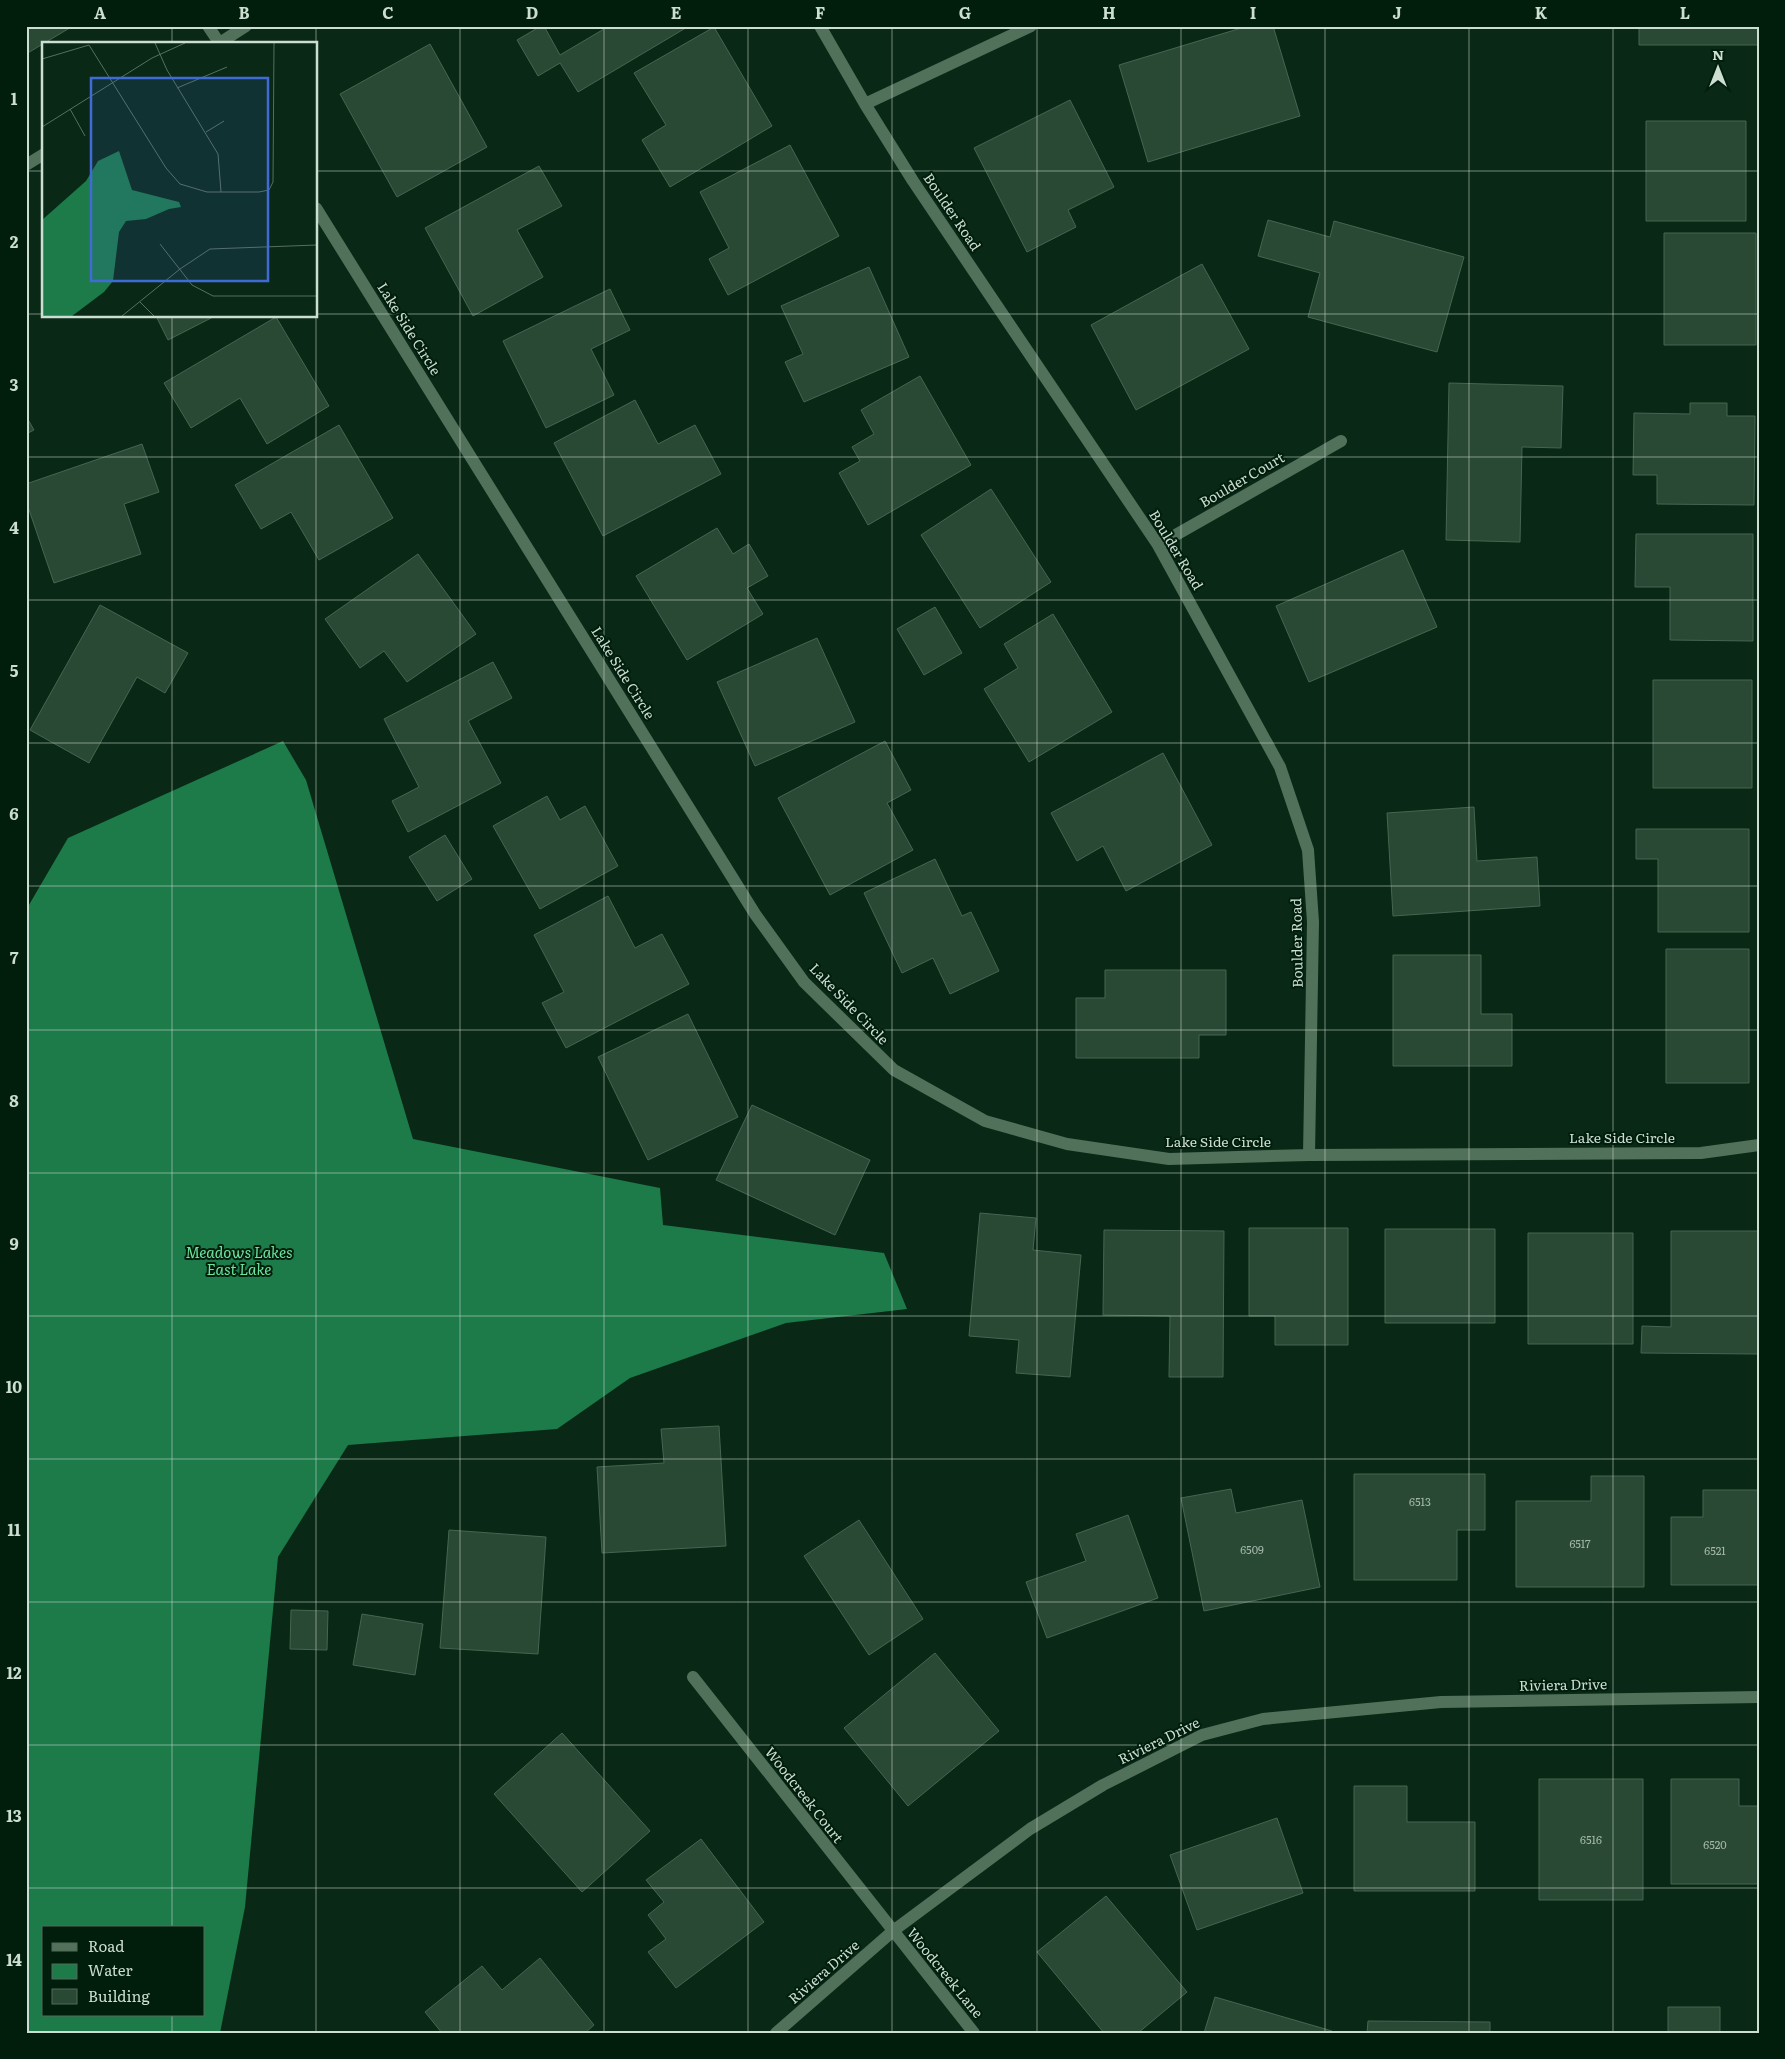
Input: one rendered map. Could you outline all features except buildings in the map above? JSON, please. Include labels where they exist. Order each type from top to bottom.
[{"type":"street","points":[[208,26],[218,42]]},
{"type":"street","points":[[221,42],[246,26]]},
{"type":"street","name":"Boulder Road","points":[[820,26],[865,104],[914,181],[1158,546],[1280,767],[1308,850],[1313,922],[1309,1156]]},
{"type":"street","points":[[865,104],[1031,26]]},
{"type":"street","points":[[26,165],[42,155]]},
{"type":"street","name":"Lake Side Circle","points":[[318,211],[755,914],[804,982],[894,1070],[985,1121],[1067,1144],[1169,1158],[1701,1153],[1759,1146]]},
{"type":"street","name":"Boulder Court","points":[[1158,546],[1342,441]]},
{"type":"street","name":"Woodcreek Court","points":[[693,1677],[893,1931]]},
{"type":"street","name":"Riviera Drive","points":[[776,2033],[893,1931],[1030,1829],[1102,1785],[1202,1735],[1263,1719],[1442,1702],[1759,1697]]},
{"type":"street","name":"Woodcreek Lane","points":[[893,1931],[974,2033]]},
{"type":"water","name":"Meadows Lakes East Lake","points":[[283,741],[306,780],[413,1139],[660,1188],[663,1225],[884,1253],[907,1309],[786,1323],[630,1378],[557,1429],[348,1445],[278,1557],[245,1907],[220,2033],[26,2033],[26,910],[68,838]]}]
